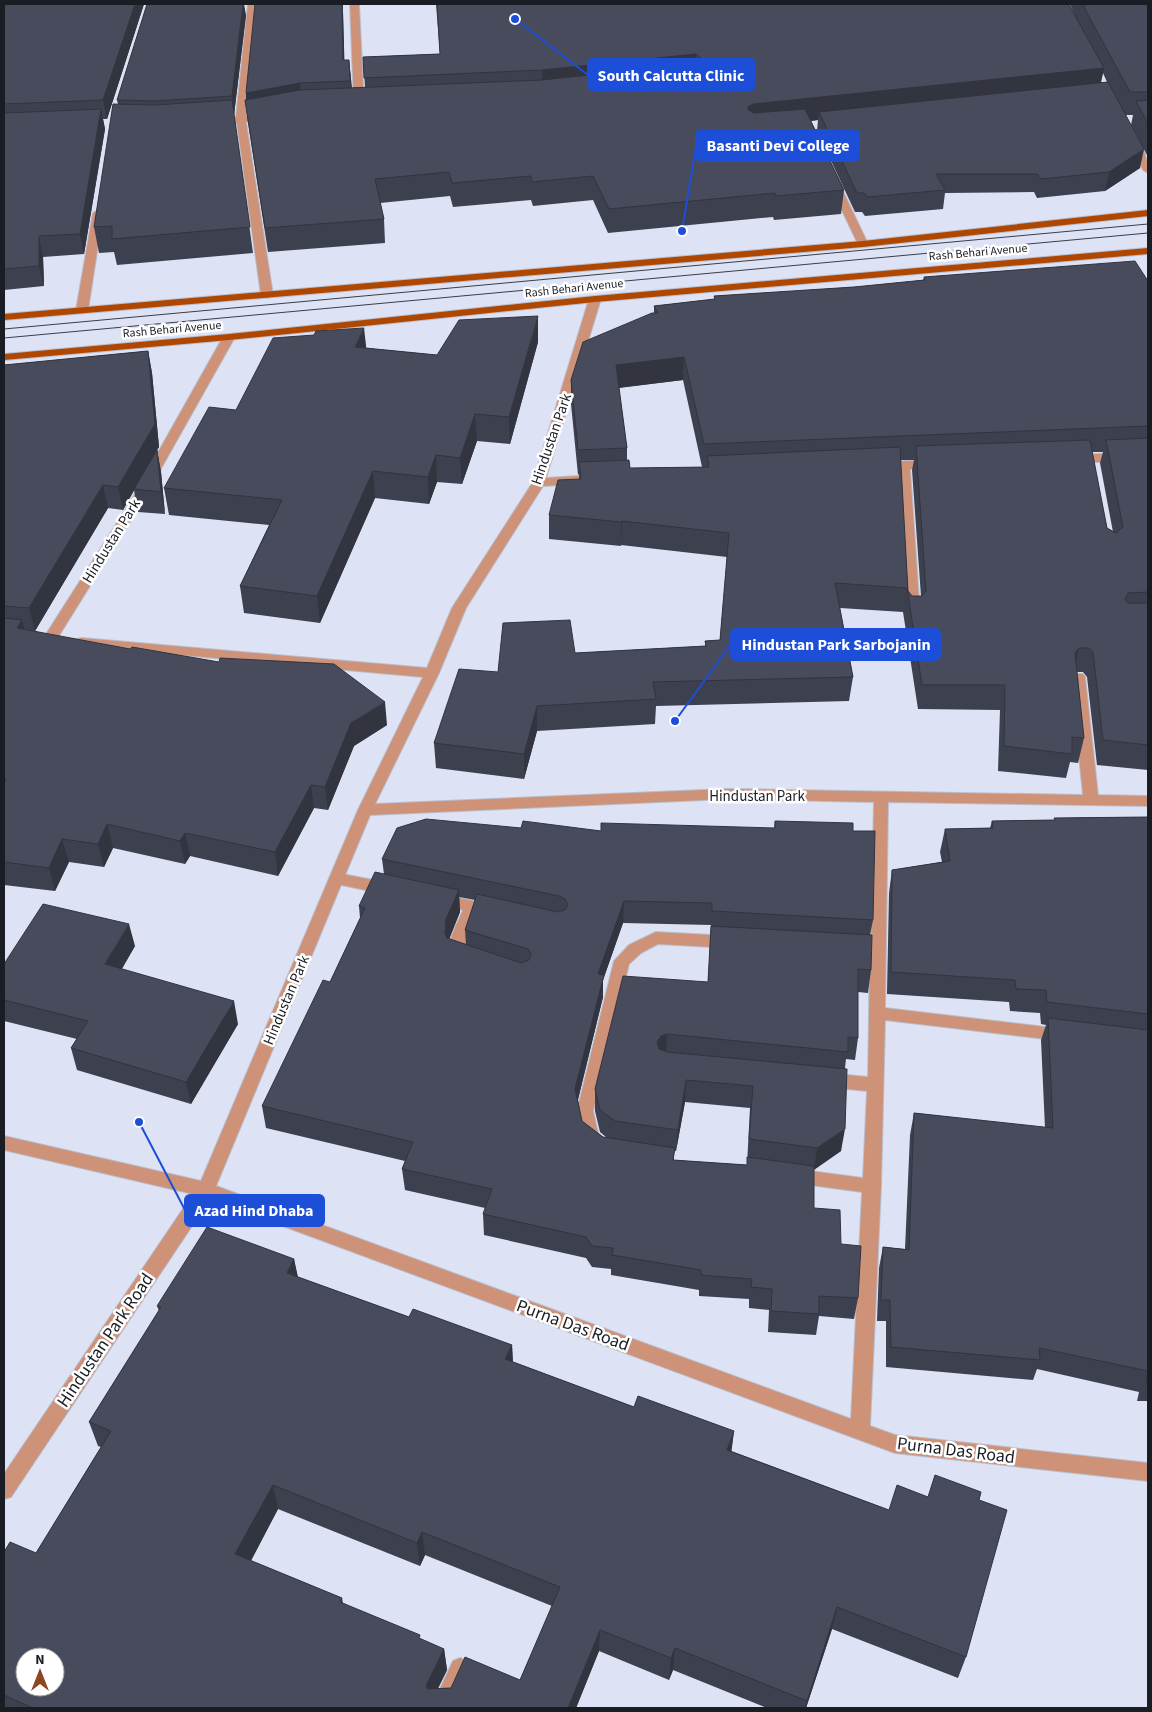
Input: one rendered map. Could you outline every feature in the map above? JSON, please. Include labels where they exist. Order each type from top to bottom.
[{"type":"main road","name":"Rash Behari Avenue","points":[[4,317],[863,244],[1148,214]]},
{"type":"main road","name":"Rash Behari Avenue","points":[[4,357],[229,338],[595,299],[1148,251]]},
{"type":"street","points":[[253,4],[241,120],[268,295]]},
{"type":"street","points":[[354,4],[359,105]]},
{"type":"street","points":[[205,122],[241,120],[278,112]]},
{"type":"street","points":[[1126,128],[1148,170]]},
{"type":"street","points":[[831,176],[863,244]]},
{"type":"street","points":[[82,310],[99,202]]},
{"type":"street","name":"Hindustan Park","points":[[206,1190],[366,810],[432,673],[459,608],[539,482],[595,299]]},
{"type":"street","name":"Hindustan Park","points":[[229,338],[135,504],[45,639],[432,673]]},
{"type":"street","points":[[1063,459],[1092,462],[1148,456]]},
{"type":"street","points":[[867,466],[944,463]]},
{"type":"street","points":[[904,465],[913,615]]},
{"type":"street","points":[[539,482],[589,480]]},
{"type":"street","points":[[1078,677],[1092,800]]},
{"type":"street","name":"Hindustan Park","points":[[366,810],[727,794],[1148,801]]},
{"type":"street","points":[[860,1430],[876,1085],[881,797]]},
{"type":"street","points":[[337,879],[407,893]]},
{"type":"street","points":[[426,897],[510,915]]},
{"type":"street","points":[[472,907],[457,946],[456,956],[475,962]]},
{"type":"street","points":[[610,1152],[590,1137],[585,1111],[622,961],[635,949],[656,938],[741,942]]},
{"type":"street","points":[[840,948],[879,950]]},
{"type":"street","points":[[878,1013],[1081,1037]]},
{"type":"street","points":[[812,1079],[876,1085]]},
{"type":"street","name":"Purna Das Road","points":[[4,1143],[206,1190],[895,1444],[1148,1472]]},
{"type":"street","points":[[780,1174],[872,1186]]},
{"type":"street","name":"Hindustan Park Road","points":[[4,1490],[206,1190]]},
{"type":"street","points":[[441,1708],[460,1668]]},
{"type":"building","points":[[4,4],[135,4],[103,100],[4,104]]},
{"type":"building","points":[[147,4],[243,4],[232,96],[156,101],[117,100]]},
{"type":"building","points":[[255,4],[342,4],[343,60],[349,60],[350,81],[300,83],[246,93]]},
{"type":"building","points":[[437,4],[1069,4],[1104,68],[753,104],[748,107],[748,110],[754,113],[805,109],[844,190],[776,196],[775,193],[609,209],[593,176],[532,182],[531,176],[452,183],[449,172],[375,179],[384,219],[265,228],[245,100],[300,90],[542,80],[696,64],[703,60],[696,54],[542,70],[364,78],[363,57],[440,54]]},
{"type":"building","points":[[1083,4],[1148,4],[1148,92],[1130,92]]},
{"type":"building","points":[[1108,82],[1144,149],[1109,172],[1041,179],[1037,174],[936,174],[945,190],[867,197],[864,193],[857,193],[819,112]]},
{"type":"building","points":[[232,100],[250,227],[112,239],[112,226],[94,227],[113,104],[155,105]]},
{"type":"building","points":[[1148,100],[1148,124],[1136,101]]},
{"type":"building","points":[[101,109],[80,234],[39,236],[39,266],[4,269],[4,113]]},
{"type":"building","points":[[1135,261],[1148,281],[1148,426],[704,444],[684,357],[616,365],[627,448],[578,450],[571,380],[583,342],[652,313],[658,313],[654,306],[715,299],[714,296],[854,287],[925,280],[924,277]]},
{"type":"building","points":[[538,316],[509,417],[475,414],[460,458],[436,455],[428,477],[373,471],[317,596],[240,586],[282,500],[164,488],[209,407],[236,410],[273,338],[314,335],[316,331],[364,328],[355,347],[437,355],[459,320]]},
{"type":"building","points":[[148,351],[155,424],[118,487],[103,485],[29,608],[4,606],[4,365]]},
{"type":"building","points":[[1148,438],[1148,592],[1128,593],[1125,599],[1128,603],[1148,603],[1148,745],[1103,740],[1093,652],[1089,648],[1079,648],[1075,653],[1084,738],[1072,737],[1072,754],[1004,746],[1005,685],[922,685],[907,588],[835,583],[853,677],[653,682],[656,699],[537,706],[524,754],[434,743],[459,669],[498,672],[503,623],[570,620],[575,653],[706,646],[705,641],[720,640],[729,533],[549,515],[558,480],[581,479],[579,462],[629,460],[630,468],[709,467],[707,456],[900,447],[908,591],[912,596],[922,596],[926,591],[916,446],[1090,440],[1107,528],[1116,533],[1123,527],[1106,440]]},
{"type":"building","points":[[157,450],[161,492],[134,489]]},
{"type":"building","points":[[4,618],[22,620],[17,628],[130,649],[132,647],[219,662],[220,658],[334,664],[385,702],[351,723],[325,787],[311,785],[275,852],[185,833],[180,841],[107,824],[98,844],[62,839],[49,868],[4,862],[4,783],[6,779],[4,779]]},
{"type":"building","points":[[1148,817],[1148,1014],[1047,1002],[1046,990],[1016,989],[1015,980],[891,972],[892,870],[950,861],[945,829],[993,828],[992,821]]},
{"type":"building","points":[[426,819],[521,828],[523,821],[601,831],[601,823],[775,828],[775,821],[853,823],[853,831],[875,831],[873,920],[712,911],[712,903],[624,901],[598,974],[604,975],[575,1089],[582,1121],[603,1137],[675,1148],[673,1160],[747,1165],[747,1157],[814,1166],[814,1208],[840,1210],[841,1244],[861,1246],[858,1298],[819,1296],[819,1314],[771,1311],[772,1289],[751,1287],[752,1279],[701,1275],[701,1270],[612,1255],[613,1248],[592,1246],[586,1237],[483,1214],[492,1189],[402,1169],[413,1142],[262,1106],[323,980],[330,982],[365,908],[359,906],[375,872],[459,890],[446,919],[445,933],[447,938],[521,963],[529,960],[531,954],[528,949],[465,930],[477,894],[558,912],[565,910],[568,905],[565,899],[559,896],[382,859],[397,828]]},
{"type":"building","points":[[43,904],[129,924],[105,964],[234,1001],[186,1082],[71,1048],[88,1021],[4,1000],[4,964]]},
{"type":"building","points":[[711,926],[872,935],[871,970],[858,969],[858,1038],[848,1037],[848,1052],[667,1034],[661,1036],[657,1042],[659,1049],[667,1052],[847,1069],[845,1129],[817,1148],[749,1139],[753,1086],[686,1080],[678,1130],[615,1121],[600,1110],[595,1089],[623,976],[708,982]]},
{"type":"building","points":[[1048,1018],[1148,1030],[1148,1371],[1039,1348],[1040,1360],[891,1347],[890,1300],[881,1300],[883,1247],[909,1250],[914,1113],[1053,1128]]},
{"type":"building","points":[[207,1227],[294,1259],[287,1273],[409,1317],[413,1309],[512,1345],[505,1359],[634,1407],[638,1396],[734,1431],[727,1450],[889,1510],[897,1485],[928,1497],[935,1475],[981,1492],[979,1500],[1007,1510],[966,1657],[837,1607],[807,1701],[675,1648],[671,1658],[600,1630],[568,1708],[33,1708],[4,1695],[4,1552],[10,1542],[36,1553],[111,1431],[89,1422],[161,1307],[157,1306]],"holes":[[[273,1485],[417,1543],[422,1532],[560,1587],[520,1680],[465,1657],[451,1688],[428,1689],[426,1686],[444,1649],[419,1638],[420,1635],[340,1602],[342,1598],[235,1554]]]},
{"type":"tram line","points":[[4,329],[1148,224]]},
{"type":"tram line","points":[[4,338],[1148,233]]},
{"type":"place","name":"South Calcutta Clinic","points":[[515,19]]},
{"type":"place","name":"Basanti Devi College","points":[[682,231]]},
{"type":"place","name":"Hindustan Park Sarbojanin","points":[[675,721]]},
{"type":"place","name":"Azad Hind Dhaba","points":[[139,1122]]}]
